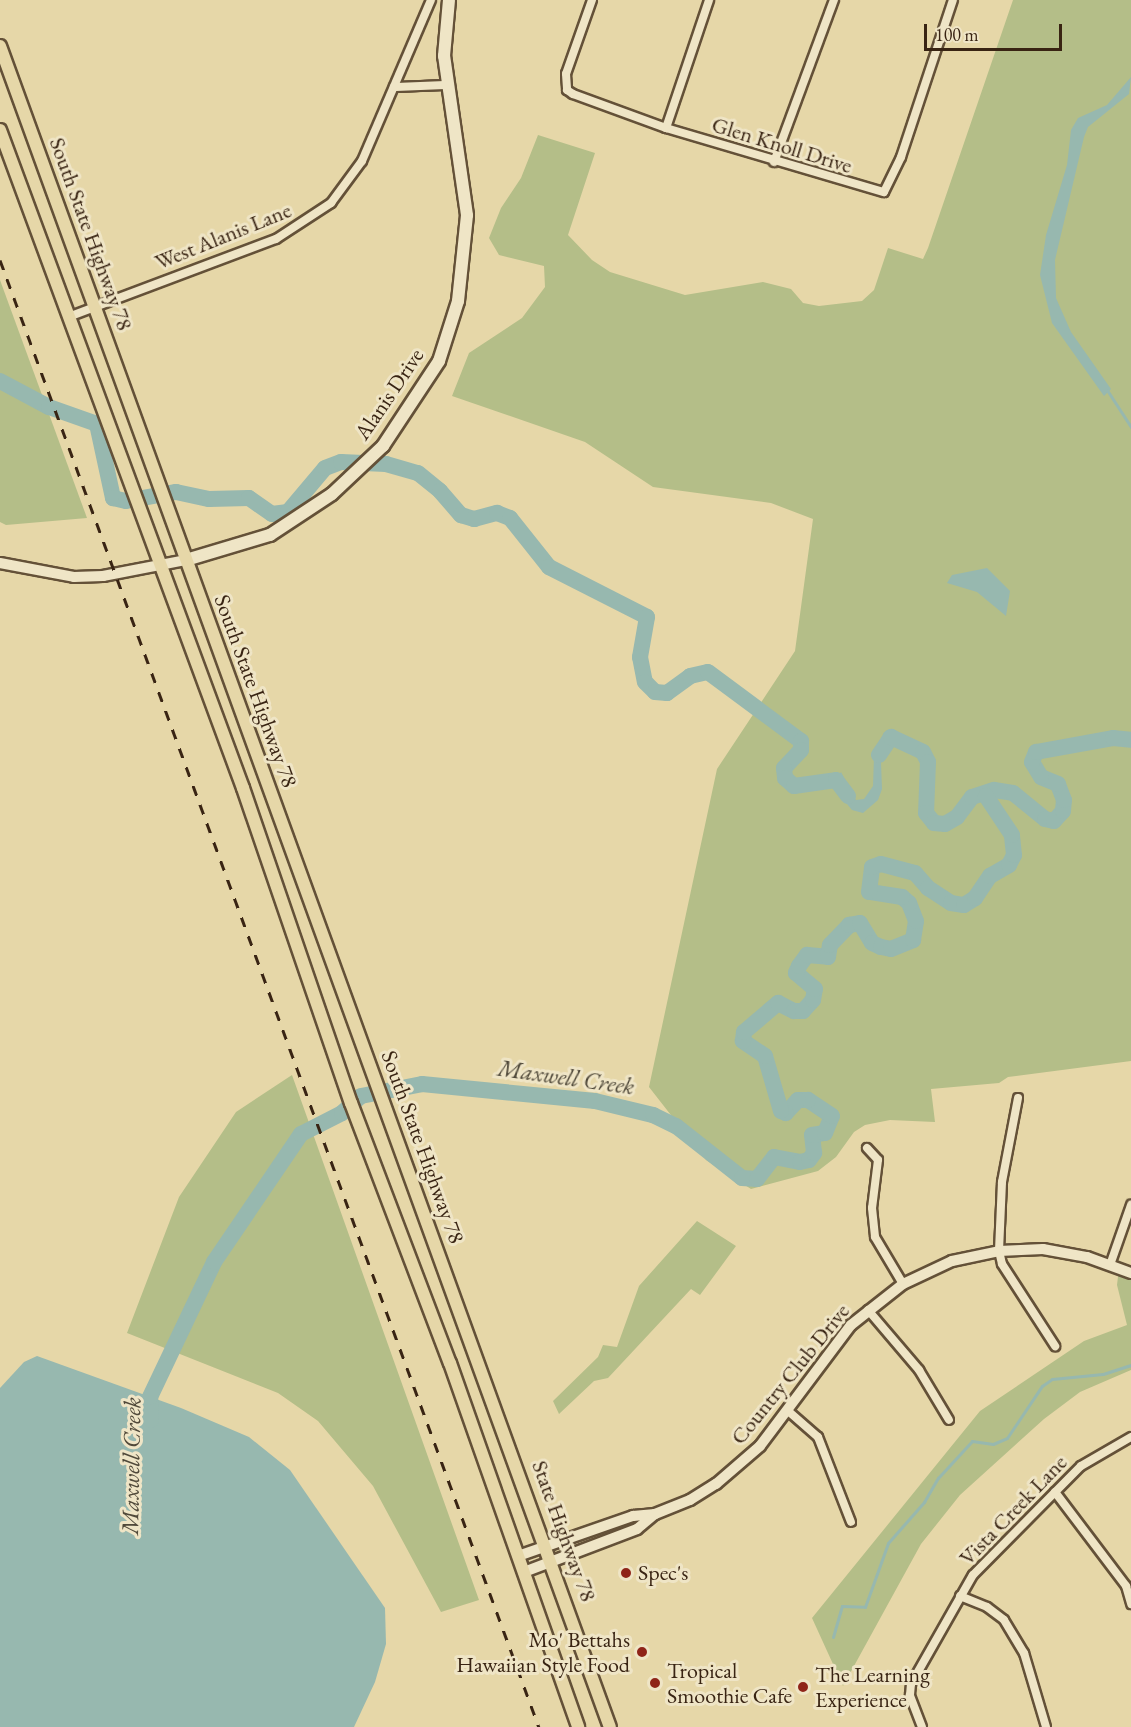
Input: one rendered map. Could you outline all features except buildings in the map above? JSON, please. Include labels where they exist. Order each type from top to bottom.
[{"type":"main road","name":"Alanis Drive","points":[[186,560],[270,535],[301,517],[360,470],[420,394],[451,333],[465,261],[467,215],[444,56],[449,0]]},
{"type":"main road","name":"South State Highway 78","points":[[0,46],[402,1153],[476,1349]]},
{"type":"main road","name":"South State Highway 78","points":[[0,130],[243,788],[339,1067],[450,1363],[518,1556]]},
{"type":"main road","name":"State Highway 78","points":[[476,1349],[610,1727]]},
{"type":"main road","points":[[518,1556],[578,1727]]},
{"type":"street","name":"West Alanis Lane","points":[[68,317],[276,239],[311,219],[331,203],[362,161],[430,0]]},
{"type":"street","name":"Glen Knoll Drive","points":[[592,0],[566,74],[567,90],[666,128],[774,162],[884,192],[901,157],[953,0]]},
{"type":"street","points":[[666,128],[709,0]]},
{"type":"street","points":[[774,162],[834,0]]},
{"type":"street","points":[[394,87],[447,86]]},
{"type":"street","points":[[0,563],[74,577],[160,566],[186,560]]},
{"type":"street","points":[[1018,1098],[1002,1182],[999,1251],[1002,1264],[1055,1346]]},
{"type":"street","points":[[867,1148],[878,1160],[872,1209],[875,1237],[903,1284]]},
{"type":"street","points":[[1110,1265],[1131,1205]]},
{"type":"street","name":"Country Club Drive","points":[[518,1556],[611,1523],[633,1516],[655,1514],[690,1500],[731,1472],[760,1446],[832,1346],[868,1310],[903,1284],[952,1261],[999,1251],[1073,1253],[1131,1273]]},
{"type":"street","points":[[868,1310],[919,1370],[949,1420]]},
{"type":"street","points":[[787,1410],[818,1437],[851,1522]]},
{"type":"street","name":"Vista Creek Lane","points":[[922,1727],[910,1695],[911,1684],[973,1575],[1055,1492],[1096,1455],[1131,1437]]},
{"type":"street","points":[[1055,1492],[1126,1586],[1131,1604]]},
{"type":"street","name":"Country Club Drive","points":[[524,1572],[637,1529],[655,1514]]},
{"type":"street","points":[[611,1523],[616,1537]]},
{"type":"street","points":[[960,1596],[987,1606],[1004,1620],[1024,1653],[1046,1727]]},
{"type":"green space","points":[[1013,0],[1131,0],[1131,1061],[1008,1077],[999,1083],[931,1089],[935,1122],[890,1120],[865,1125],[854,1132],[836,1157],[818,1171],[751,1189],[706,1160],[649,1087],[717,769],[795,651],[813,519],[771,503],[653,487],[585,442],[452,396],[469,353],[522,318],[545,287],[544,266],[499,255],[489,238],[501,208],[521,178],[538,135],[595,153],[568,235],[592,260],[610,272],[685,295],[763,282],[791,289],[803,303],[819,306],[862,301],[874,290],[888,248],[923,259]]},
{"type":"green space","points":[[0,280],[87,518],[6,525],[0,522]]},
{"type":"green space","points":[[292,1075],[479,1600],[441,1612],[373,1486],[318,1421],[278,1393],[127,1333],[179,1197],[236,1112]]},
{"type":"green space","points":[[697,1221],[736,1246],[700,1295],[691,1289],[608,1378],[594,1381],[559,1414],[553,1401],[598,1357],[603,1345],[617,1347],[639,1286]]},
{"type":"green space","points":[[1119,1268],[1131,1273],[1131,1370],[1080,1392],[1044,1419],[960,1495],[921,1544],[843,1686],[812,1618],[980,1411],[1084,1341],[1127,1325],[1117,1285]]},
{"type":"water","points":[[1131,77],[1129,94],[1088,127],[1055,260],[1056,298],[1071,332],[1111,389],[1104,396],[1052,323],[1040,275],[1046,235],[1067,165],[1071,130],[1078,118],[1107,105]]},
{"type":"water","points":[[987,568],[1010,591],[1006,616],[977,592],[947,583],[952,575]]},
{"type":"water","points":[[884,732],[891,737],[881,762],[882,789],[878,800],[863,813],[852,810],[832,786],[841,772],[856,800],[864,799],[873,786],[874,756]]},
{"type":"water","points":[[37,1356],[181,1408],[249,1437],[290,1470],[385,1608],[386,1644],[375,1682],[354,1727],[0,1727],[0,1388],[24,1362]]},
{"type":"waterway","points":[[0,381],[49,407],[97,424],[113,498],[126,501],[176,492],[209,499],[249,498],[272,514],[288,512],[325,468],[341,462],[386,464],[418,473],[440,491],[461,515],[474,519],[497,513],[510,518],[549,567],[647,617],[640,657],[645,682],[655,692],[667,693],[690,676],[708,672],[801,741],[801,750],[784,768],[785,778],[794,786],[836,780],[848,796]]},
{"type":"waterway","points":[[1107,390],[1131,427]]},
{"type":"waterway","points":[[879,755],[891,737],[923,752],[928,762],[926,813],[934,823],[945,824],[957,817],[972,797],[994,790],[1013,793],[1045,819],[1054,821],[1063,811],[1064,800],[1058,784],[1041,777],[1032,762],[1036,752],[1113,738],[1131,740]]},
{"type":"waterway","name":"Maxwell Creek","points":[[151,1420],[150,1397],[214,1262],[301,1134],[342,1113],[361,1096],[422,1084],[595,1101],[653,1115],[676,1126],[742,1178],[757,1179],[774,1157],[800,1162],[809,1160],[814,1153],[812,1135],[825,1133],[832,1116],[808,1100],[798,1100],[786,1113],[781,1111],[765,1056],[743,1041],[744,1032],[778,1003],[794,1011],[803,1011],[813,1000],[815,989],[796,973],[799,966],[807,955],[828,957],[830,945],[849,925],[860,923],[872,943],[881,947],[891,949],[913,940],[916,921],[909,903],[902,897],[869,892],[872,867],[881,864],[915,873],[928,888],[951,903],[964,905],[975,898],[990,876],[1009,865],[1014,855],[1012,835],[986,796]]},
{"type":"waterway","points":[[833,1637],[842,1606],[865,1607],[888,1543],[924,1502],[938,1478],[972,1441],[993,1444],[1007,1438],[1042,1386],[1052,1379],[1103,1374],[1131,1365]]},
{"type":"railway","points":[[0,260],[539,1727]]},
{"type":"place","name":"Spec's","points":[[626,1573]]},
{"type":"place","name":"Mo' Bettahs Hawaiian Style Food","points":[[642,1652]]},
{"type":"place","name":"Tropical Smoothie Cafe","points":[[655,1683]]},
{"type":"place","name":"The Learning Experience","points":[[803,1687]]}]
